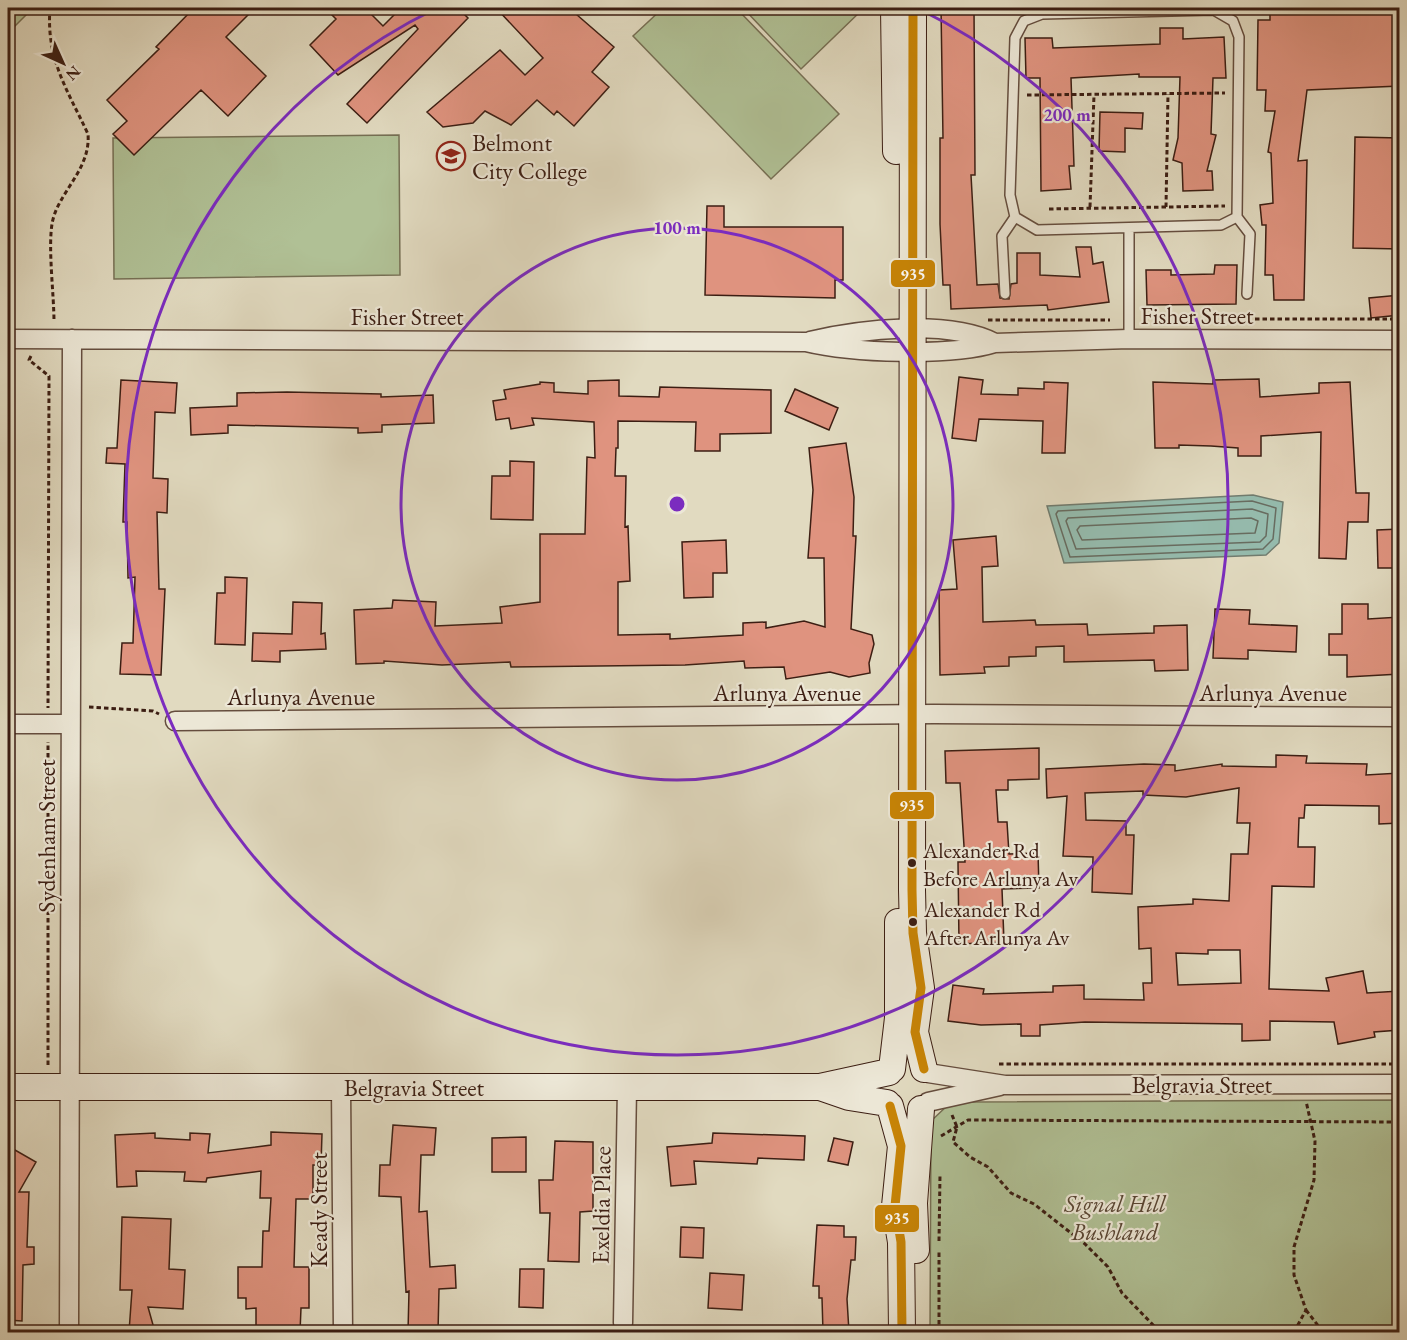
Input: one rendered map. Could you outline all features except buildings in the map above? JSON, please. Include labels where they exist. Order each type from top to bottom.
[{"type":"main road","points":[[894,8],[906,340]]},
{"type":"main road","points":[[902,1332],[901,1242],[895,1206],[901,1146],[882,1087],[890,1070],[898,1018],[905,715],[906,340],[913,8]]},
{"type":"main road","points":[[905,715],[913,933],[921,994],[915,1032],[933,1088],[925,1106],[914,1203],[917,1332]]},
{"type":"main road","points":[[890,1070],[911,1063],[926,1071]]},
{"type":"main road","name":"Belgravia Street","points":[[8,1087],[820,1087],[890,1070]]},
{"type":"main road","name":"Belgravia Street","points":[[820,1087],[849,1097],[888,1104]]},
{"type":"main road","points":[[888,1104],[905,1113],[925,1106]]},
{"type":"street","name":"Fisher Street","points":[[8,339],[43,339],[68,331],[806,342],[835,349],[977,334],[995,343],[1129,339],[1400,340]]},
{"type":"street","name":"Sydenham Street","points":[[68,331],[70,715],[58,1087],[69,1332]]},
{"type":"street","points":[[8,724],[48,724],[70,715]]},
{"type":"street","name":"Arlunya Avenue","points":[[175,721],[905,715],[1400,717]]},
{"type":"street","name":"Belgravia Street","points":[[926,1071],[1005,1085],[1400,1084]]},
{"type":"street","name":"Belgravia Street","points":[[925,1106],[1005,1085]]},
{"type":"street","name":"Keady Street","points":[[341,1087],[343,1332]]},
{"type":"street","name":"Exeldia Place","points":[[623,1323],[627,1088]]},
{"type":"lane","points":[[1237,217],[1221,225],[1037,230],[1015,217],[1010,195],[1015,38],[1024,21],[1042,14],[1202,10],[1214,10],[1233,21],[1239,37],[1239,205],[1237,217],[1250,234],[1247,294]]},
{"type":"lane","points":[[1005,294],[1002,236],[1015,217]]},
{"type":"lane","points":[[1129,229],[1129,339]]},
{"type":"path","points":[[50,8],[50,45],[54,61],[88,134],[89,144],[77,177],[52,223],[54,322],[29,360],[49,376],[48,724],[58,1087]]},
{"type":"path","points":[[1013,95],[1238,92]]},
{"type":"path","points":[[1166,207],[1167,94]]},
{"type":"path","points":[[1090,207],[1094,95]]},
{"type":"path","points":[[1049,209],[1239,205]]},
{"type":"path","points":[[54,322],[68,331]]},
{"type":"path","points":[[70,715],[153,711],[175,721]]},
{"type":"path","points":[[999,1064],[1400,1064]]},
{"type":"path","points":[[1306,1084],[1309,1121],[1315,1141],[1314,1180],[1294,1247],[1293,1275],[1306,1310],[1323,1332]]},
{"type":"path","points":[[940,1137],[968,1120],[1400,1122]]},
{"type":"path","points":[[957,1126],[954,1142],[970,1157],[988,1167],[1011,1193],[1034,1204],[1085,1245],[1108,1267],[1122,1293],[1160,1332]]},
{"type":"path","points":[[939,1332],[940,1171]]},
{"type":"path","points":[[1294,1332],[1306,1310]]},
{"type":"green space","points":[[8,8],[33,8],[8,33]]},
{"type":"green space","points":[[663,8],[736,8],[839,114],[771,179],[633,36]]},
{"type":"green space","points":[[743,8],[864,8],[801,69]]},
{"type":"green space","points":[[399,135],[400,275],[114,279],[113,138]]},
{"type":"green space","name":"Signal Hill Bushland","points":[[1399,1100],[1399,1332],[930,1332],[931,1121],[948,1105],[966,1102]]},
{"type":"water","points":[[1253,495],[1283,502],[1279,543],[1266,555],[1064,563],[1047,506]]},
{"type":"transit line","name":"935","points":[[913,8],[912,890],[913,933],[921,988],[915,1032],[924,1069]]},
{"type":"transit line","name":"935","points":[[890,1106],[901,1146],[895,1206],[901,1242],[902,1332]]},
{"type":"place","name":"Belmont City College","points":[[451,156]]},
{"type":"place","name":"Alexander Rd Before Arlunya Av","points":[[912,863]]},
{"type":"place","name":"Alexander Rd After Arlunya Av","points":[[913,922]]}]
